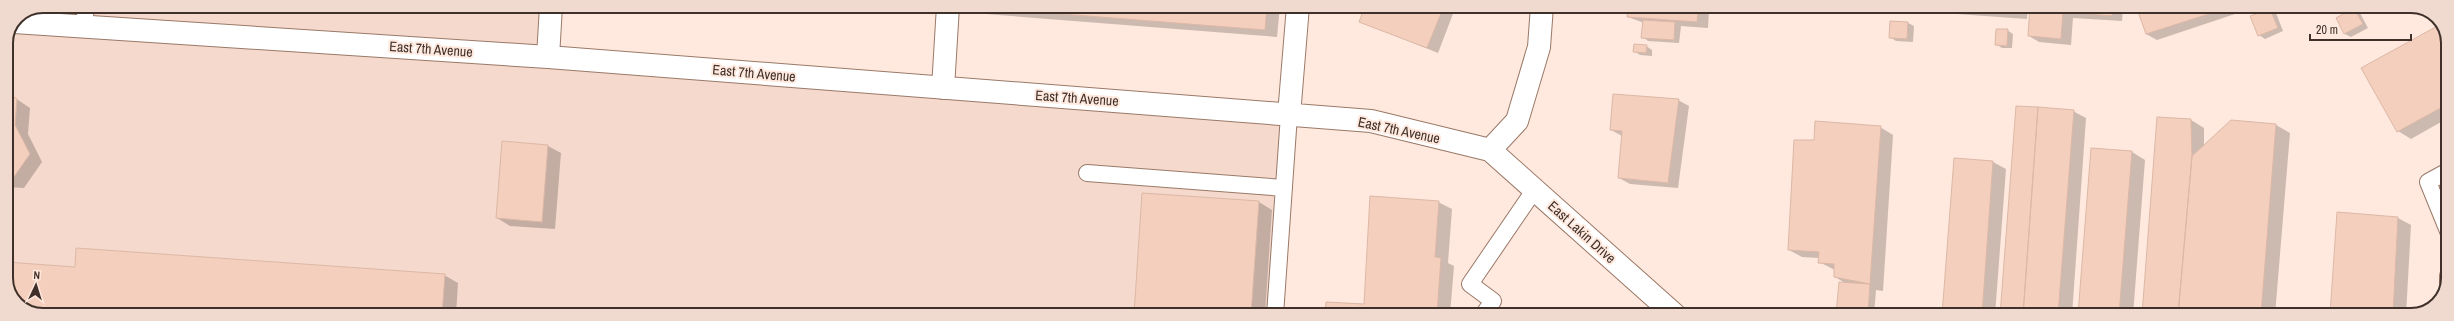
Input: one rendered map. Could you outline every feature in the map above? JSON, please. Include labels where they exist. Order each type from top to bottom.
[{"type":"street","points":[[548,57],[551,13]]},
{"type":"street","points":[[943,88],[948,13]]},
{"type":"street","points":[[1289,115],[1297,13]]},
{"type":"street","points":[[1490,150],[1517,121],[1539,47],[1541,13]]},
{"type":"street","name":"East 7th Avenue","points":[[23,21],[85,16],[548,57],[1371,121],[1490,150]]},
{"type":"street","name":"East Lakin Drive","points":[[1490,150],[1667,308]]},
{"type":"lane","points":[[1275,308],[1289,115]]},
{"type":"lane","points":[[1087,173],[1284,188]]},
{"type":"lane","points":[[2441,175],[2428,182],[2441,214]]},
{"type":"lane","points":[[1488,308],[1493,301],[1470,284],[1534,190]]},
{"type":"shaded area","points":[[42,13],[551,13],[548,57],[1289,115],[1282,308],[39,308],[28,304],[20,298],[15,290],[13,280],[13,42],[15,31],[26,18],[31,15]]},
{"type":"building","points":[[1049,13],[1266,13],[1265,30]]},
{"type":"building","points":[[1362,13],[1441,13],[1427,48],[1359,22]]},
{"type":"building","points":[[1627,13],[1698,13],[1697,22],[1627,17]]},
{"type":"building","points":[[2030,13],[2063,13],[2061,39],[2028,36]]},
{"type":"building","points":[[2075,13],[2112,13],[2112,16]]},
{"type":"building","points":[[2138,13],[2212,13],[2146,34]]},
{"type":"building","points":[[2259,13],[2272,13],[2278,28],[2258,36],[2250,16]]},
{"type":"building","points":[[2345,13],[2357,13],[2363,24],[2344,34],[2336,18]]},
{"type":"building","points":[[1643,20],[1675,22],[1674,40],[1641,38]]},
{"type":"building","points":[[1890,21],[1908,22],[1907,39],[1889,38]]},
{"type":"building","points":[[2436,27],[2441,41],[2441,108],[2397,132],[2361,68]]},
{"type":"building","points":[[1996,29],[2008,29],[2007,46],[1995,45]]},
{"type":"building","points":[[1634,44],[1647,45],[1646,53],[1633,52]]},
{"type":"building","points":[[1613,94],[1679,99],[1668,183],[1618,178],[1622,131],[1610,130]]},
{"type":"building","points":[[13,96],[17,99],[15,125],[30,154],[13,178]]},
{"type":"building","points":[[2016,106],[2038,107],[2024,308],[2001,308]]},
{"type":"building","points":[[2038,107],[2074,110],[2059,308],[2024,308]]},
{"type":"building","points":[[2157,117],[2191,119],[2192,156],[2179,308],[2143,308]]},
{"type":"building","points":[[2231,120],[2276,124],[2262,308],[2179,308],[2192,156]]},
{"type":"building","points":[[1815,121],[1881,126],[1870,284],[1834,277],[1834,264],[1818,263],[1819,252],[1788,250],[1794,140],[1814,140]]},
{"type":"building","points":[[502,141],[548,145],[542,222],[496,218]]},
{"type":"building","points":[[2091,148],[2132,151],[2120,308],[2079,308]]},
{"type":"building","points":[[1954,158],[1993,161],[1982,308],[1943,308]]},
{"type":"building","points":[[1142,193],[1259,201],[1251,308],[1134,308]]},
{"type":"building","points":[[1370,196],[1439,201],[1435,257],[1441,258],[1437,308],[1326,308],[1326,302],[1364,304]]},
{"type":"building","points":[[2337,212],[2398,217],[2393,308],[2330,308]]},
{"type":"building","points":[[76,248],[445,274],[443,308],[39,308],[23,301],[15,290],[13,280],[13,263],[75,267]]},
{"type":"building","points":[[1839,282],[1870,284],[1868,308],[1837,308]]}]
